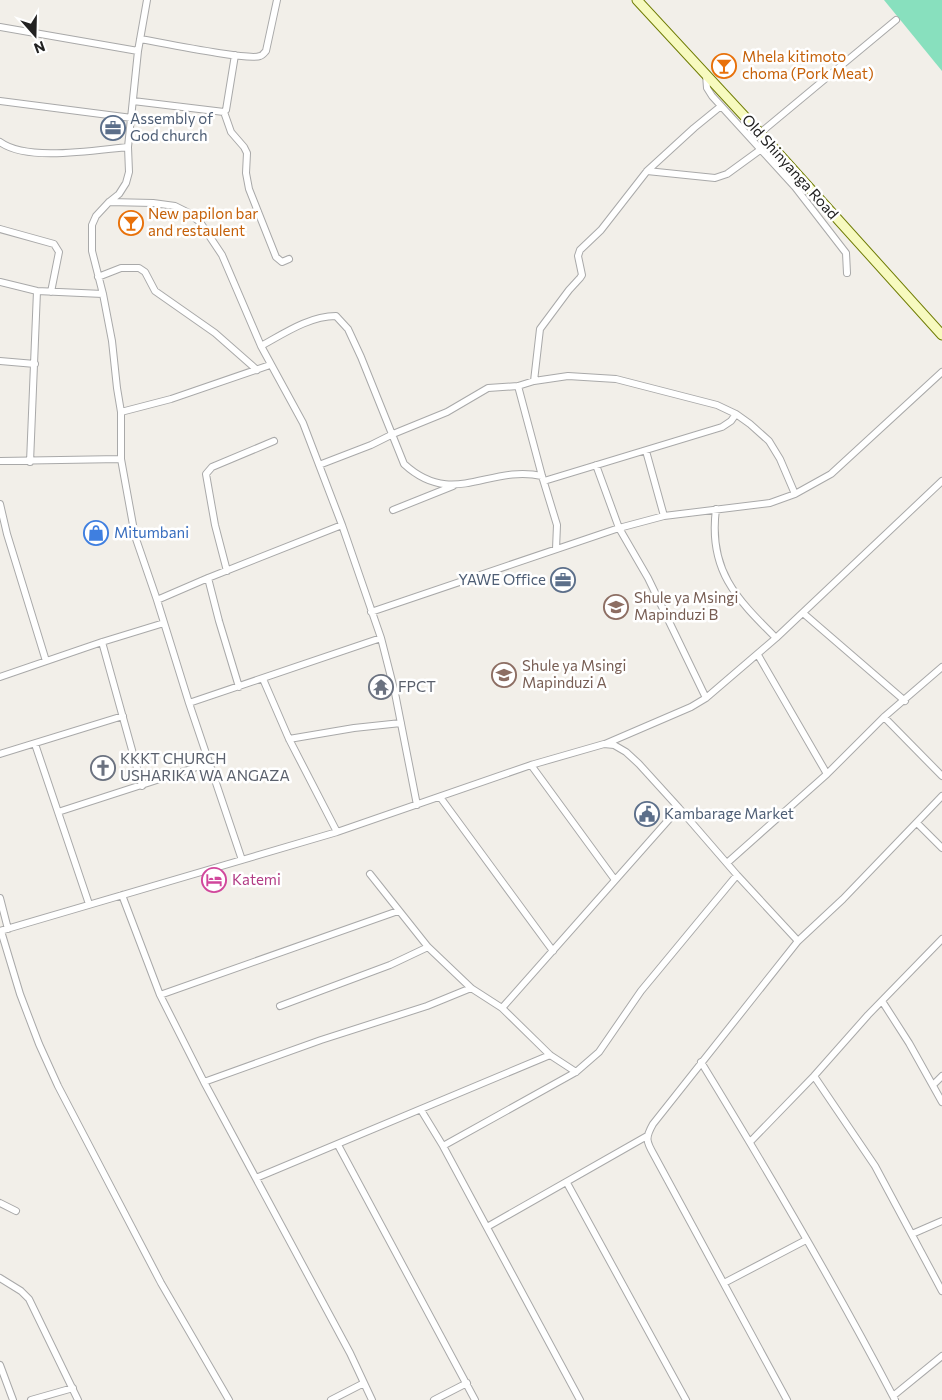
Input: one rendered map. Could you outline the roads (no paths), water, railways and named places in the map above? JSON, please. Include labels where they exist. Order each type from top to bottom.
[{"type":"main road","name":"Old Shinyanga Road","points":[[636,0],[760,133],[942,335]]},
{"type":"street","points":[[147,0],[138,51],[128,147],[129,172],[126,183],[119,194],[96,216],[92,225],[92,251],[112,341],[117,388],[122,412],[121,458],[134,536],[157,600],[189,703],[242,860]]},
{"type":"street","points":[[140,39],[235,56],[261,56],[266,51],[277,0]]},
{"type":"street","points":[[760,133],[896,20]]},
{"type":"street","points":[[0,27],[138,51]]},
{"type":"street","points":[[235,56],[226,110],[224,112],[231,132],[247,153],[246,172],[249,189],[276,257],[282,262],[289,259]]},
{"type":"street","points":[[706,75],[707,88],[721,106],[796,187],[846,253],[847,273]]},
{"type":"street","points":[[0,101],[132,118]]},
{"type":"street","points":[[133,101],[224,112]]},
{"type":"street","points":[[534,381],[540,329],[582,274],[578,256],[580,250],[602,230],[647,171],[666,152],[721,106]]},
{"type":"street","points":[[0,142],[15,150],[28,152],[71,153],[128,147]]},
{"type":"street","points":[[647,171],[715,178],[727,174],[760,150]]},
{"type":"street","points":[[109,202],[153,203],[175,206],[187,212],[200,222],[230,270],[261,346],[302,423],[342,525],[381,638],[395,693],[417,805]]},
{"type":"street","points":[[0,229],[54,244],[59,252],[51,292]]},
{"type":"street","points":[[98,277],[121,268],[139,268],[145,272],[156,291],[216,333],[257,370]]},
{"type":"street","points":[[0,282],[37,291],[103,294]]},
{"type":"street","points":[[30,462],[37,291]]},
{"type":"street","points":[[261,346],[310,321],[327,316],[336,316],[341,320],[351,336],[404,464],[412,471],[432,481],[455,486]]},
{"type":"street","points":[[0,361],[35,364]]},
{"type":"street","points":[[122,412],[171,399],[270,365]]},
{"type":"street","points":[[371,612],[619,528],[664,516],[770,503],[795,494],[831,474],[942,372]]},
{"type":"street","points":[[319,465],[447,412],[488,388],[518,386],[534,381],[568,376],[616,379],[717,405],[736,414],[769,441],[780,459],[795,494]]},
{"type":"street","points":[[518,386],[557,525],[556,549]]},
{"type":"street","points":[[393,510],[455,486],[519,472],[543,478],[596,466],[722,427],[731,421],[736,414]]},
{"type":"street","points":[[227,571],[215,525],[206,474],[212,467],[274,441]]},
{"type":"street","points":[[646,451],[664,516]]},
{"type":"street","points":[[0,461],[30,462],[121,458]]},
{"type":"street","points":[[596,466],[619,528],[648,578],[706,698]]},
{"type":"street","points":[[229,1400],[161,1283],[58,1086],[39,1044],[20,994],[0,931],[337,832],[532,765],[604,744],[692,707],[706,698],[758,655],[942,481]]},
{"type":"street","points":[[0,504],[7,534],[46,661]]},
{"type":"street","points":[[716,509],[713,528],[714,544],[723,574],[752,614],[776,638]]},
{"type":"street","points":[[157,600],[342,525]]},
{"type":"street","points":[[208,578],[239,687]]},
{"type":"street","points":[[803,613],[905,701]]},
{"type":"street","points":[[0,677],[164,623]]},
{"type":"street","points":[[189,703],[381,638]]},
{"type":"street","points":[[102,642],[142,786]]},
{"type":"street","points":[[758,655],[827,774]]},
{"type":"street","points":[[727,863],[827,774],[884,717],[905,701],[942,667]]},
{"type":"street","points":[[263,679],[289,739],[337,832]]},
{"type":"street","points":[[0,754],[123,716]]},
{"type":"street","points":[[884,717],[942,776]]},
{"type":"street","points":[[289,739],[354,728],[401,723]]},
{"type":"street","points":[[35,744],[89,904]]},
{"type":"street","points":[[604,744],[614,745],[626,752],[679,808],[737,876],[798,941]]},
{"type":"street","points":[[58,812],[197,767],[210,765]]},
{"type":"street","points":[[532,765],[615,880]]},
{"type":"street","points":[[440,796],[554,951]]},
{"type":"street","points":[[487,1227],[647,1136],[653,1124],[701,1062],[798,941],[843,898],[942,796]]},
{"type":"street","points":[[502,1008],[679,808]]},
{"type":"street","points":[[917,823],[942,848]]},
{"type":"street","points":[[370,874],[428,947],[471,988],[502,1008],[550,1056],[576,1072]]},
{"type":"street","points":[[443,1146],[576,1072],[599,1052],[641,992],[737,876]]},
{"type":"street","points":[[122,895],[160,995],[204,1082],[350,1353],[372,1400]]},
{"type":"street","points":[[0,898],[8,929]]},
{"type":"street","points":[[160,995],[398,911]]},
{"type":"street","points":[[750,1142],[814,1076],[868,1015],[942,939]]},
{"type":"street","points":[[280,1006],[390,965],[428,947]]},
{"type":"street","points":[[204,1082],[321,1040],[427,1006],[471,988]]},
{"type":"street","points":[[882,1001],[942,1102]]},
{"type":"street","points":[[256,1178],[550,1056]]},
{"type":"street","points":[[701,1062],[750,1142],[894,1398],[942,1356]]},
{"type":"street","points":[[814,1076],[874,1166],[942,1291]]},
{"type":"street","points":[[932,1085],[942,1076]]},
{"type":"street","points":[[421,1110],[443,1146],[580,1400]]},
{"type":"street","points":[[647,1136],[648,1144],[787,1400]]},
{"type":"street","points":[[338,1145],[475,1400]]},
{"type":"street","points":[[567,1183],[686,1400]]},
{"type":"street","points":[[0,1203],[16,1212]]},
{"type":"street","points":[[912,1234],[942,1221]]},
{"type":"street","points":[[724,1283],[806,1240]]},
{"type":"street","points":[[0,1278],[30,1299],[78,1400]]},
{"type":"street","points":[[0,1365],[13,1400]]},
{"type":"street","points":[[330,1400],[364,1383]]},
{"type":"street","points":[[434,1400],[467,1383]]},
{"type":"street","points":[[31,1400],[73,1388]]},
{"type":"place","name":"Mhela kitimoto choma (Pork Meat)","points":[[724,66]]},
{"type":"place","name":"Assembly of God church","points":[[113,128]]},
{"type":"place","name":"New papilon bar and restaulent","points":[[131,223]]},
{"type":"place","name":"Mitumbani","points":[[96,533]]},
{"type":"place","name":"YAWE Office","points":[[563,580]]},
{"type":"place","name":"Shule ya Msingi Mapinduzi B","points":[[616,607]]},
{"type":"place","name":"Shule ya Msingi Mapinduzi A","points":[[504,675]]},
{"type":"place","name":"FPCT","points":[[381,687]]},
{"type":"place","name":"KKKT CHURCH USHARIKA WA ANGAZA","points":[[103,768]]},
{"type":"place","name":"Kambarage Market","points":[[647,814]]},
{"type":"place","name":"Katemi","points":[[214,880]]}]
